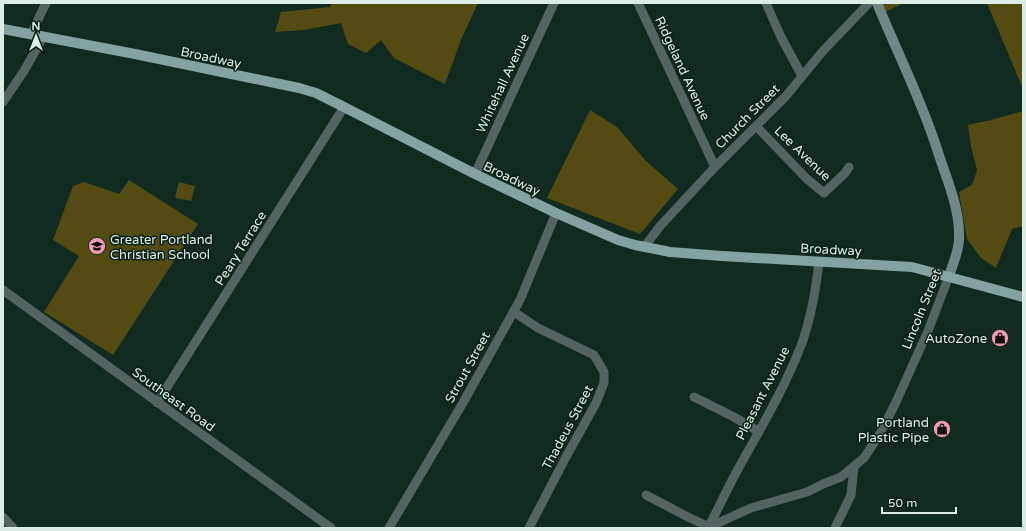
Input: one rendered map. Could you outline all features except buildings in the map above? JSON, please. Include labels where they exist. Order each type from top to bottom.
[{"type":"main road","name":"Lincoln Street","points":[[877,3],[914,85],[952,192],[957,215],[959,238],[949,276]]},
{"type":"main road","name":"Broadway","points":[[3,29],[299,88],[316,93],[475,174],[556,213],[618,240],[644,247],[670,252],[912,267],[1023,297]]},
{"type":"street","points":[[31,34],[46,3]]},
{"type":"street","name":"Whitehall Avenue","points":[[475,174],[554,3]]},
{"type":"street","name":"Ridgeland Avenue","points":[[638,3],[715,167]]},
{"type":"street","points":[[766,3],[781,37],[802,76]]},
{"type":"street","name":"Church Street","points":[[644,247],[661,225],[715,167],[786,96],[822,52],[869,3]]},
{"type":"street","points":[[3,102],[24,71],[43,37]]},
{"type":"street","name":"Peary Terrace","points":[[157,403],[344,107]]},
{"type":"street","name":"Lee Avenue","points":[[756,126],[808,179],[824,193],[849,167]]},
{"type":"street","name":"Strout Street","points":[[389,528],[423,472],[514,312],[556,213]]},
{"type":"street","name":"Pleasant Avenue","points":[[709,528],[735,473],[775,402],[802,342],[817,286],[819,262]]},
{"type":"street","name":"Lincoln Street","points":[[709,528],[751,508],[807,492],[841,477],[864,458],[881,432],[896,402],[928,331],[949,276]]},
{"type":"street","name":"Southeast Road","points":[[3,290],[331,528]]},
{"type":"street","name":"Thadeus Street","points":[[514,312],[538,328],[594,355],[604,372],[604,383],[596,403],[529,528]]},
{"type":"street","points":[[694,397],[758,431]]},
{"type":"street","points":[[835,528],[851,495],[854,467]]},
{"type":"street","points":[[646,495],[709,528]]},
{"type":"street","points":[[4,519],[13,528]]},
{"type":"shaded area","points":[[332,3],[478,3],[461,40],[445,84],[394,58],[381,40],[366,53],[348,44],[341,23],[304,30],[275,32],[281,12],[330,7]]},
{"type":"shaded area","points":[[877,3],[904,3],[881,14]]},
{"type":"shaded area","points":[[987,3],[1023,3],[1023,89]]},
{"type":"shaded area","points":[[590,110],[617,127],[646,161],[678,189],[640,234],[547,198]]},
{"type":"shaded area","points":[[1023,111],[1023,226],[1012,229],[996,268],[981,258],[967,239],[959,192],[972,185],[977,170],[968,125]]},
{"type":"shaded area","points":[[129,180],[198,224],[113,355],[44,312],[79,256],[53,240],[73,186],[84,182],[119,194]]},
{"type":"shaded area","points":[[179,182],[195,186],[191,201],[175,198]]},
{"type":"place","name":"Greater Portland Christian School","points":[[97,246]]},
{"type":"place","name":"AutoZone","points":[[1000,338]]},
{"type":"place","name":"Portland Plastic Pipe","points":[[942,429]]}]
